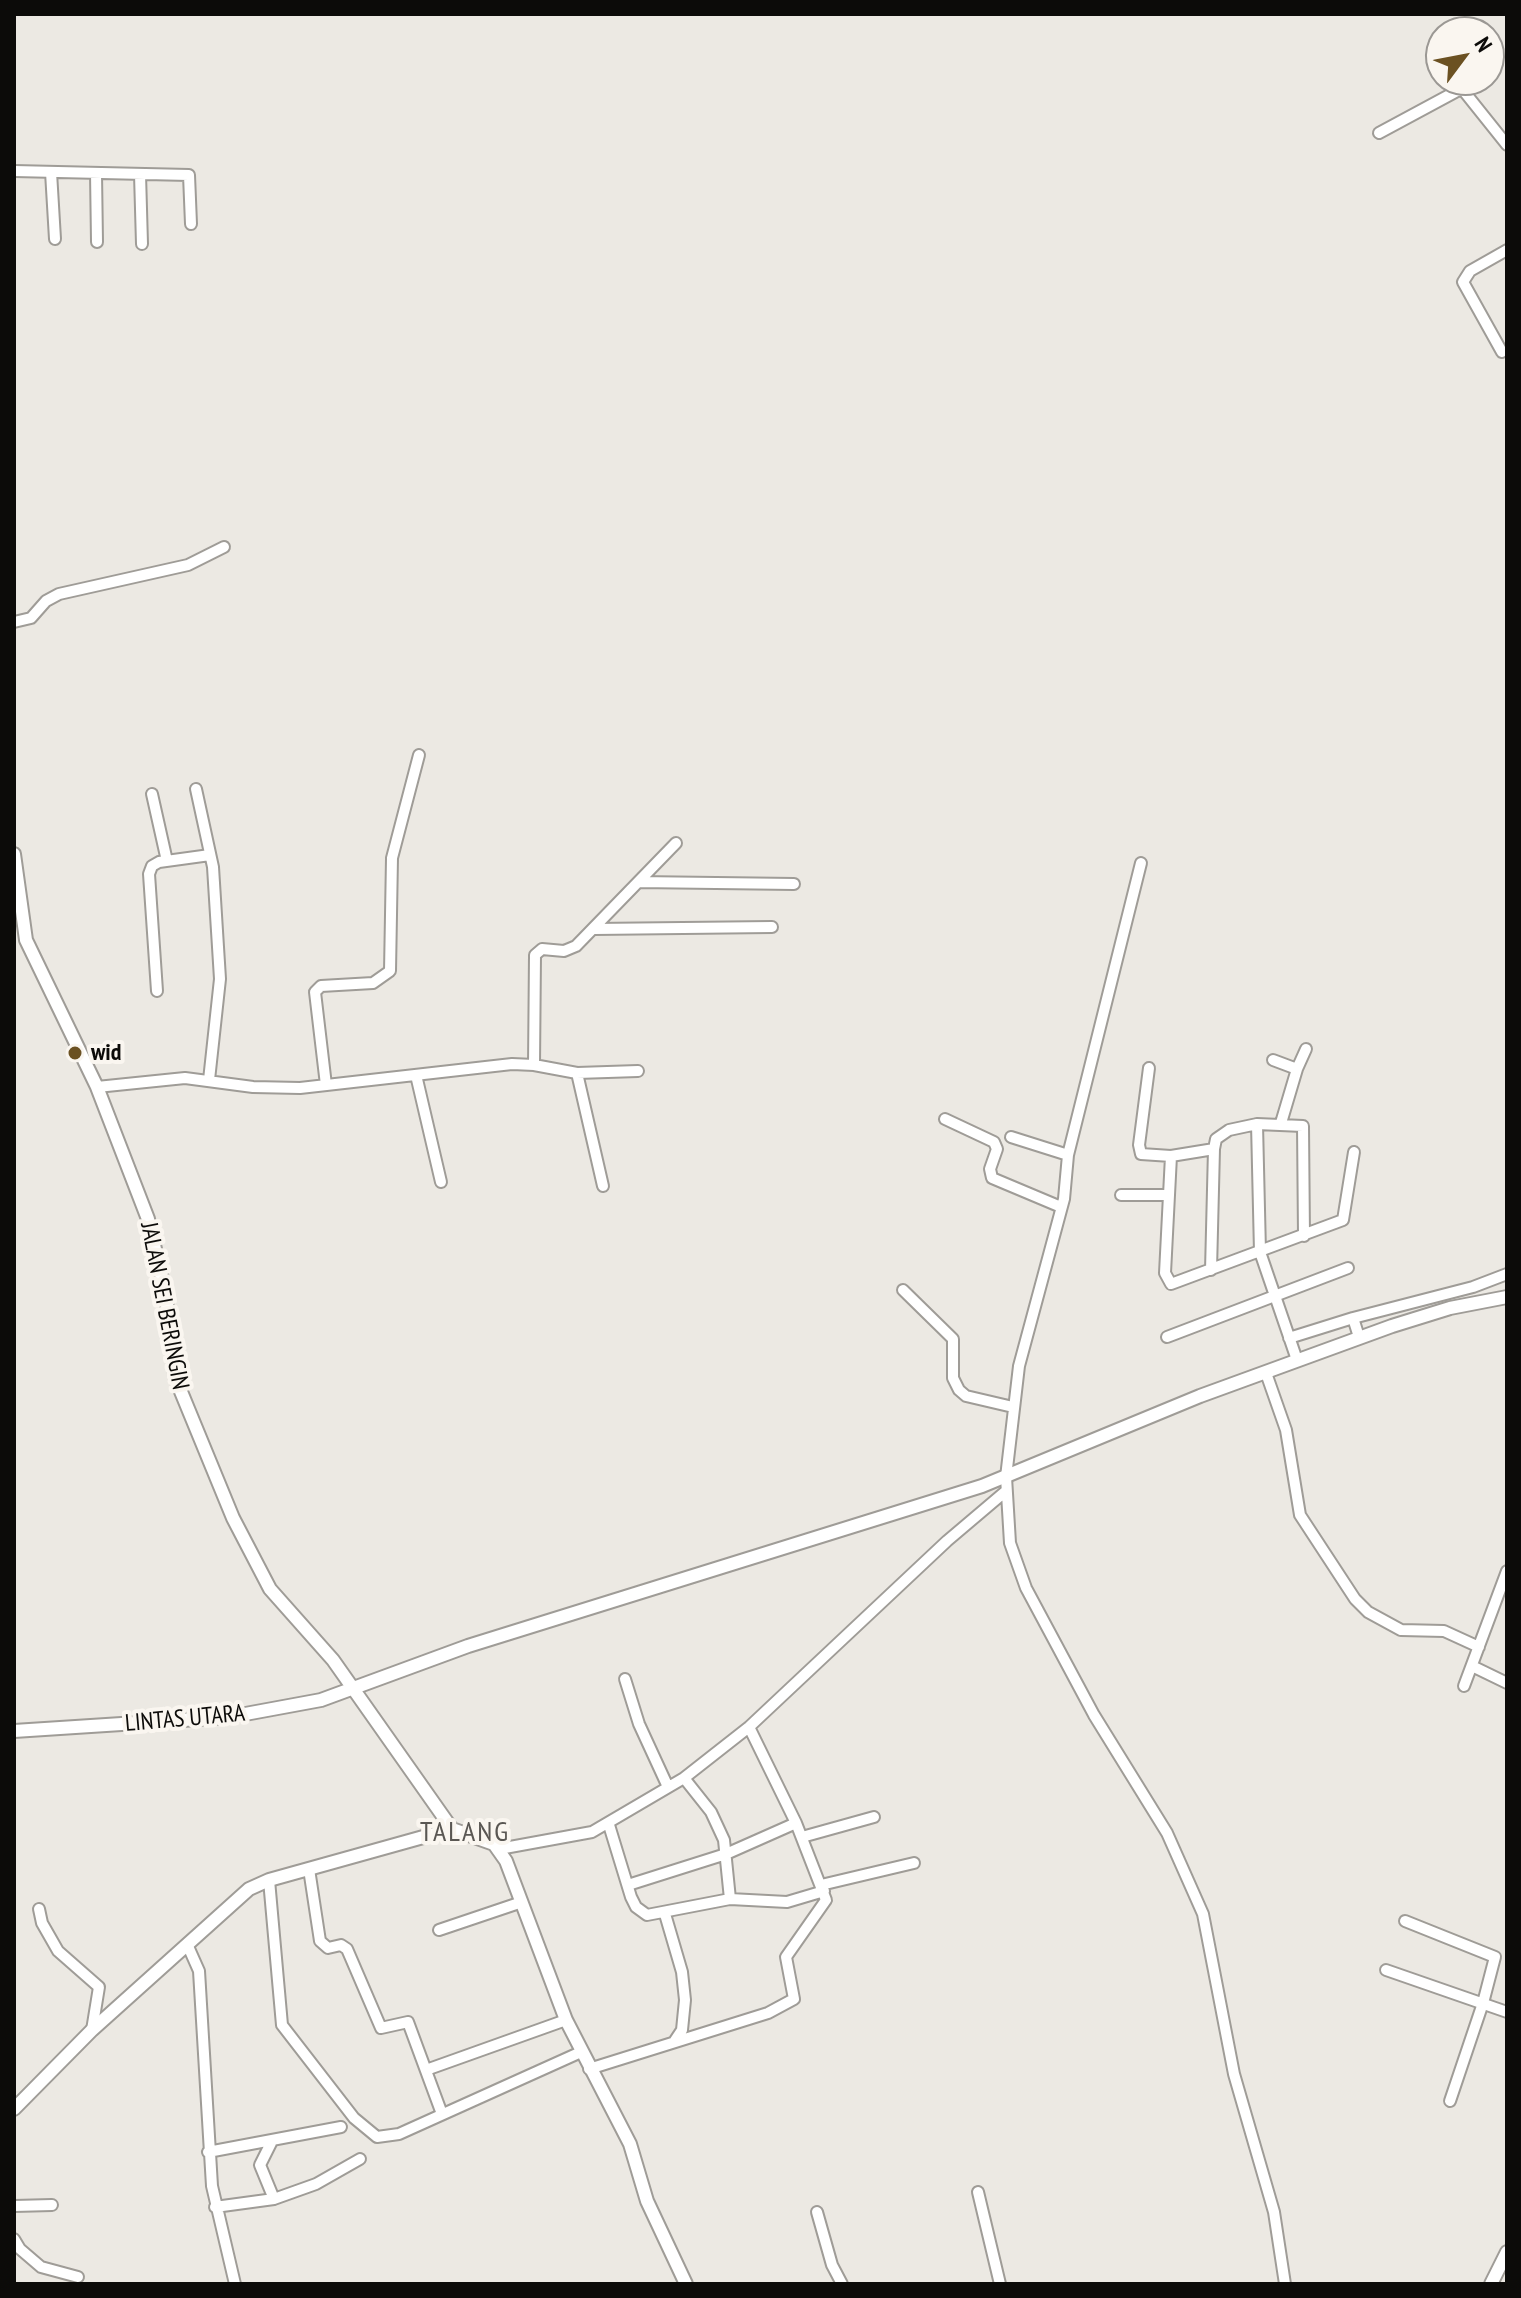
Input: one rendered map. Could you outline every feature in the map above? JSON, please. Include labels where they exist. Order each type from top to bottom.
[{"type":"street","points":[[1379,133],[1463,90],[1507,145]]},
{"type":"street","points":[[14,171],[189,175],[191,224]]},
{"type":"street","points":[[51,172],[55,239]]},
{"type":"street","points":[[96,173],[97,242]]},
{"type":"street","points":[[140,174],[142,244]]},
{"type":"street","points":[[1502,352],[1463,282],[1470,271],[1507,250]]},
{"type":"street","points":[[14,622],[31,618],[46,601],[59,594],[188,565],[224,547]]},
{"type":"street","points":[[326,1085],[315,992],[321,986],[373,983],[390,971],[392,858],[419,755]]},
{"type":"street","points":[[196,789],[210,855],[220,979],[209,1080]]},
{"type":"street","points":[[152,794],[167,861]]},
{"type":"street","points":[[534,1065],[535,955],[542,949],[572,949],[676,843]]},
{"type":"street","name":"JALAN SEI BERINGIN","points":[[14,854],[29,950],[97,1087],[155,1243],[166,1296],[175,1377],[185,1409],[263,1579],[352,1688],[452,1829]]},
{"type":"street","points":[[157,991],[149,874],[152,866],[210,855]]},
{"type":"street","points":[[1141,863],[1068,1155],[1061,1207],[1019,1366],[1006,1477],[1010,1543],[1026,1588],[1094,1715],[1167,1833],[1203,1914],[1234,2074],[1274,2212],[1285,2284]]},
{"type":"street","points":[[638,882],[794,884]]},
{"type":"street","points":[[594,929],[772,927]]},
{"type":"street","points":[[1281,1123],[1306,1049]]},
{"type":"street","points":[[1273,1060],[1297,1069]]},
{"type":"street","points":[[97,1087],[168,1078],[275,1089],[512,1064],[577,1073],[638,1071]]},
{"type":"street","points":[[1149,1068],[1139,1150],[1145,1155],[1171,1156],[1214,1149]]},
{"type":"street","points":[[577,1073],[603,1186]]},
{"type":"street","points":[[416,1075],[441,1182]]},
{"type":"street","points":[[945,1119],[994,1142],[997,1149],[990,1169],[992,1178],[1061,1207]]},
{"type":"street","points":[[1257,1124],[1260,1252],[1297,1360]]},
{"type":"street","points":[[1211,1270],[1214,1149],[1221,1134],[1257,1124],[1300,1124],[1304,1128],[1304,1236]]},
{"type":"street","points":[[1011,1137],[1068,1155]]},
{"type":"street","points":[[1171,1156],[1167,1195],[1167,1281],[1178,1283],[1346,1217],[1354,1152]]},
{"type":"street","points":[[1121,1195],[1167,1195]]},
{"type":"street","points":[[1167,1337],[1348,1268]]},
{"type":"street","points":[[1289,1338],[1473,1287],[1507,1274]]},
{"type":"street","points":[[903,1290],[953,1339],[953,1378],[959,1390],[966,1396],[1013,1407]]},
{"type":"street","name":"LINTAS UTARA","points":[[14,1731],[229,1717],[321,1700],[468,1646],[1006,1477],[1142,1419],[1359,1337],[1435,1312],[1507,1297]]},
{"type":"street","points":[[1353,1318],[1359,1337]]},
{"type":"street","points":[[1266,1373],[1286,1430],[1300,1515],[1355,1599],[1368,1612],[1401,1630],[1444,1631],[1479,1647]]},
{"type":"street","points":[[499,1849],[572,1838],[609,1825],[684,1778],[749,1727],[947,1541],[1006,1491]]},
{"type":"street","points":[[1464,1686],[1507,1571]]},
{"type":"street","points":[[1472,1666],[1507,1683]]},
{"type":"street","points":[[625,1679],[639,1724],[668,1787]]},
{"type":"street","points":[[589,2069],[791,2004],[795,1994],[786,1957],[823,1906],[822,1888],[796,1823],[749,1727]]},
{"type":"street","points":[[684,1778],[718,1825],[726,1854],[730,1899]]},
{"type":"street","points":[[802,1837],[874,1817]]},
{"type":"street","points":[[628,1885],[726,1854],[796,1823]]},
{"type":"street","points":[[609,1825],[640,1913],[665,1914],[730,1899],[787,1902],[822,1888],[914,1863]]},
{"type":"street","points":[[14,2109],[92,2030],[243,1894],[269,1880],[452,1829],[483,1838],[499,1849],[566,2020],[630,2144],[647,2201],[686,2284]]},
{"type":"street","points":[[309,1869],[320,1941],[328,1948],[341,1945],[347,1949],[381,2028],[408,2022],[442,2114]]},
{"type":"street","points":[[269,1880],[278,2008],[290,2038],[354,2118],[377,2137],[399,2134],[581,2052]]},
{"type":"street","points":[[439,1930],[522,1902]]},
{"type":"street","points":[[39,1909],[42,1923],[58,1951],[99,1987],[92,2030]]},
{"type":"street","points":[[665,1914],[682,1972],[685,2000],[682,2030],[674,2042]]},
{"type":"street","points":[[1405,1921],[1495,1957],[1450,2101]]},
{"type":"street","points":[[187,1944],[199,1971],[208,2152],[215,2207],[235,2284]]},
{"type":"street","points":[[1386,1970],[1507,2012]]},
{"type":"street","points":[[426,2070],[566,2020]]},
{"type":"street","points":[[208,2152],[271,2143],[341,2127]]},
{"type":"street","points":[[271,2143],[260,2165],[274,2199]]},
{"type":"street","points":[[215,2207],[274,2199],[316,2184],[360,2159]]},
{"type":"street","points":[[978,2192],[1000,2284]]},
{"type":"street","points":[[14,2206],[52,2205]]},
{"type":"street","points":[[817,2212],[832,2265],[842,2284]]},
{"type":"street","points":[[14,2239],[20,2249],[41,2267],[78,2277]]},
{"type":"street","points":[[1491,2284],[1507,2252]]},
{"type":"place","name":"wid","points":[[75,1053]]},
{"type":"district","name":"TALANG","points":[[465,1833]]}]
